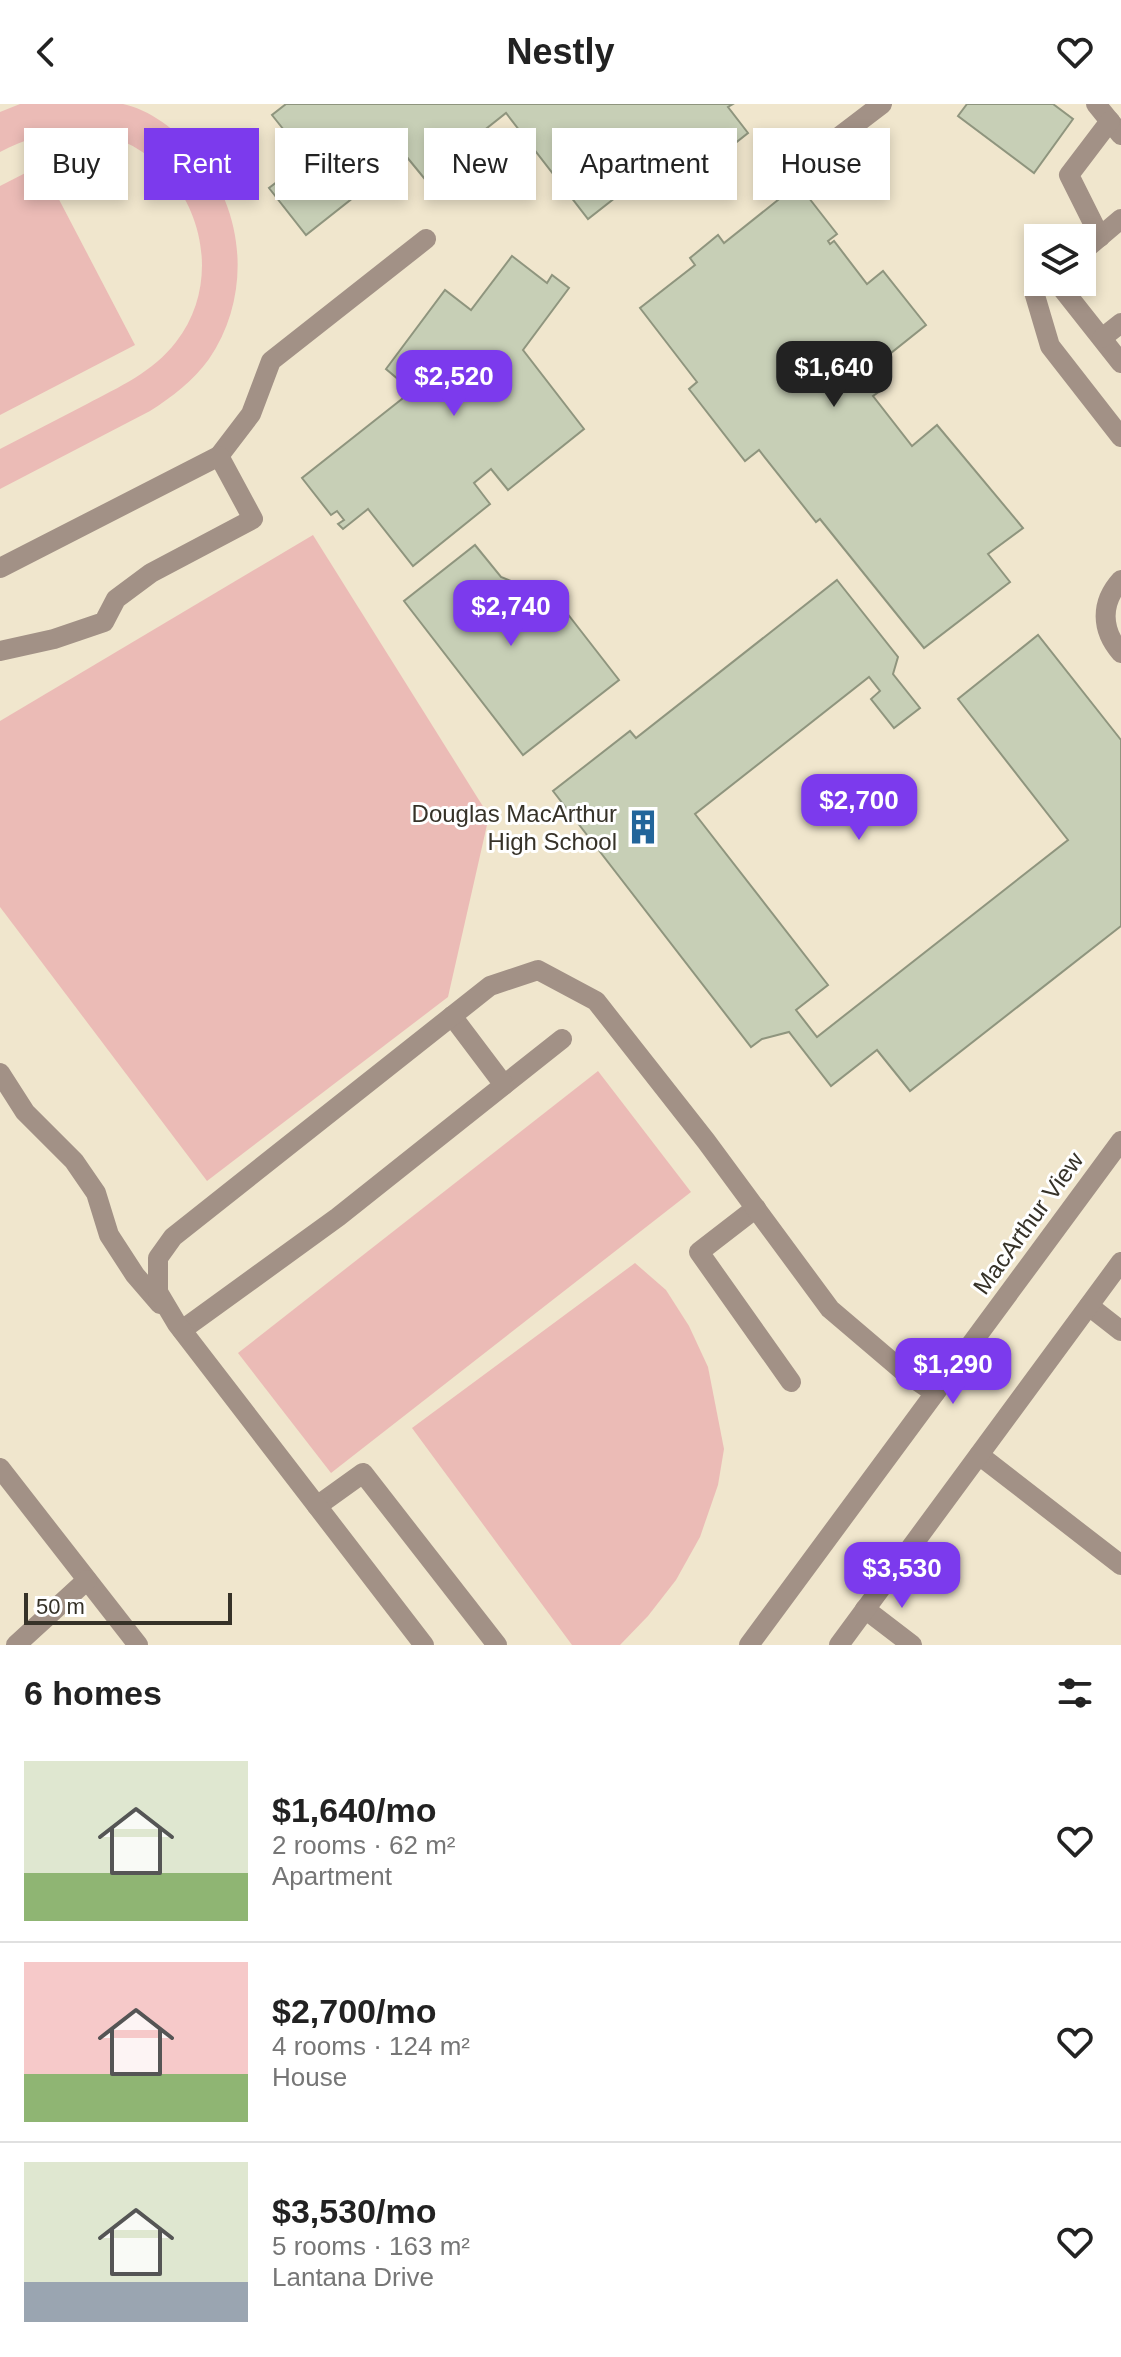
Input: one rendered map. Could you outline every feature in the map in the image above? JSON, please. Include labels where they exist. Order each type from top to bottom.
[{"type":"street","points":[[851,128],[882,104]]},
{"type":"street","points":[[1096,104],[1115,128],[1069,175],[1100,237]]},
{"type":"street","points":[[1096,240],[1121,219]]},
{"type":"street","points":[[0,568],[219,456],[251,414],[271,361],[426,239]]},
{"type":"street","points":[[1035,296],[1050,346],[1121,437]]},
{"type":"street","points":[[1068,296],[1121,363]]},
{"type":"street","points":[[1102,338],[1121,323]]},
{"type":"street","points":[[0,651],[54,639],[104,622],[116,599],[151,573],[253,519],[219,456]]},
{"type":"street","points":[[1121,580],[1109,596],[1105,611],[1111,641],[1121,653]]},
{"type":"street","points":[[180,1327],[158,1292],[158,1258],[173,1237],[490,986],[538,970],[596,1001],[830,1309],[904,1372],[935,1393]]},
{"type":"street","points":[[452,1016],[504,1085]]},
{"type":"street","points":[[180,1327],[338,1217],[562,1039]]},
{"type":"street","points":[[0,1073],[25,1112],[74,1161],[96,1193],[109,1235],[135,1275],[180,1327],[424,1645]]},
{"type":"street","name":"MacArthur View","points":[[749,1645],[1121,1141]]},
{"type":"street","points":[[756,1208],[699,1252],[791,1382]]},
{"type":"street","points":[[839,1645],[1121,1262]]},
{"type":"street","points":[[1089,1306],[1121,1331]]},
{"type":"street","points":[[979,1455],[1121,1565]]},
{"type":"street","points":[[0,1468],[138,1645]]},
{"type":"street","points":[[317,1506],[363,1473],[497,1645]]},
{"type":"street","points":[[16,1645],[87,1580]]},
{"type":"street","points":[[865,1609],[912,1645]]},
{"type":"shaded area","points":[[20,104],[123,104],[143,111],[171,128],[144,128],[144,154],[128,145],[128,128],[24,128],[24,141],[0,152],[0,112]]},
{"type":"shaded area","points":[[24,174],[24,200],[59,200],[135,345],[0,415],[0,186]]},
{"type":"shaded area","points":[[184,200],[225,200],[233,224],[237,252],[237,280],[232,307],[223,334],[209,359],[182,388],[150,411],[0,489],[0,449],[123,385],[157,362],[176,342],[193,311],[201,278],[200,245]]},
{"type":"shaded area","points":[[313,535],[489,816],[448,997],[207,1181],[0,907],[0,721]]},
{"type":"shaded area","points":[[598,1071],[691,1192],[331,1473],[238,1353]]},
{"type":"shaded area","points":[[635,1263],[666,1290],[689,1326],[708,1367],[724,1449],[718,1485],[700,1537],[676,1580],[620,1645],[572,1645],[412,1428]]},
{"type":"building","points":[[286,104],[733,104],[728,107],[748,133],[737,142],[737,128],[552,128],[552,172],[536,152],[536,128],[518,128],[506,113],[487,128],[424,128],[424,178],[408,158],[408,128],[282,128],[272,115]]},
{"type":"building","points":[[967,104],[1053,104],[1073,119],[1034,173],[958,116]]},
{"type":"building","points":[[278,200],[350,200],[306,235]]},
{"type":"building","points":[[573,200],[612,200],[588,219]]},
{"type":"building","points":[[778,200],[810,200],[837,234],[828,241],[830,244],[834,241],[867,284],[883,271],[926,325],[866,373],[880,391],[873,396],[912,446],[937,425],[1023,528],[988,554],[1010,582],[924,648],[820,519],[816,522],[759,450],[745,461],[689,389],[697,382],[640,308],[695,265],[690,258],[718,235],[724,243]]},
{"type":"building","points":[[512,256],[547,283],[552,275],[569,288],[523,350],[584,429],[508,490],[491,469],[474,483],[490,504],[413,566],[368,509],[343,529],[338,524],[344,520],[337,511],[331,515],[302,478],[412,391],[386,369],[445,290],[471,310]]},
{"type":"building","name":"Douglas MacArthur High School","points":[[475,545],[501,577],[556,599],[619,680],[523,755],[404,601]]},
{"type":"building","name":"Douglas MacArthur High School","points":[[837,580],[898,657],[893,674],[920,708],[894,728],[871,699],[880,691],[869,677],[695,814],[828,985],[796,1010],[817,1037],[1068,840],[958,699],[1038,635],[1121,740],[1121,926],[910,1091],[877,1050],[831,1086],[789,1032],[762,1039],[751,1047],[553,791],[630,731],[636,738]]},
{"type":"place","name":"Douglas MacArthur High School","points":[[643,827]]}]
